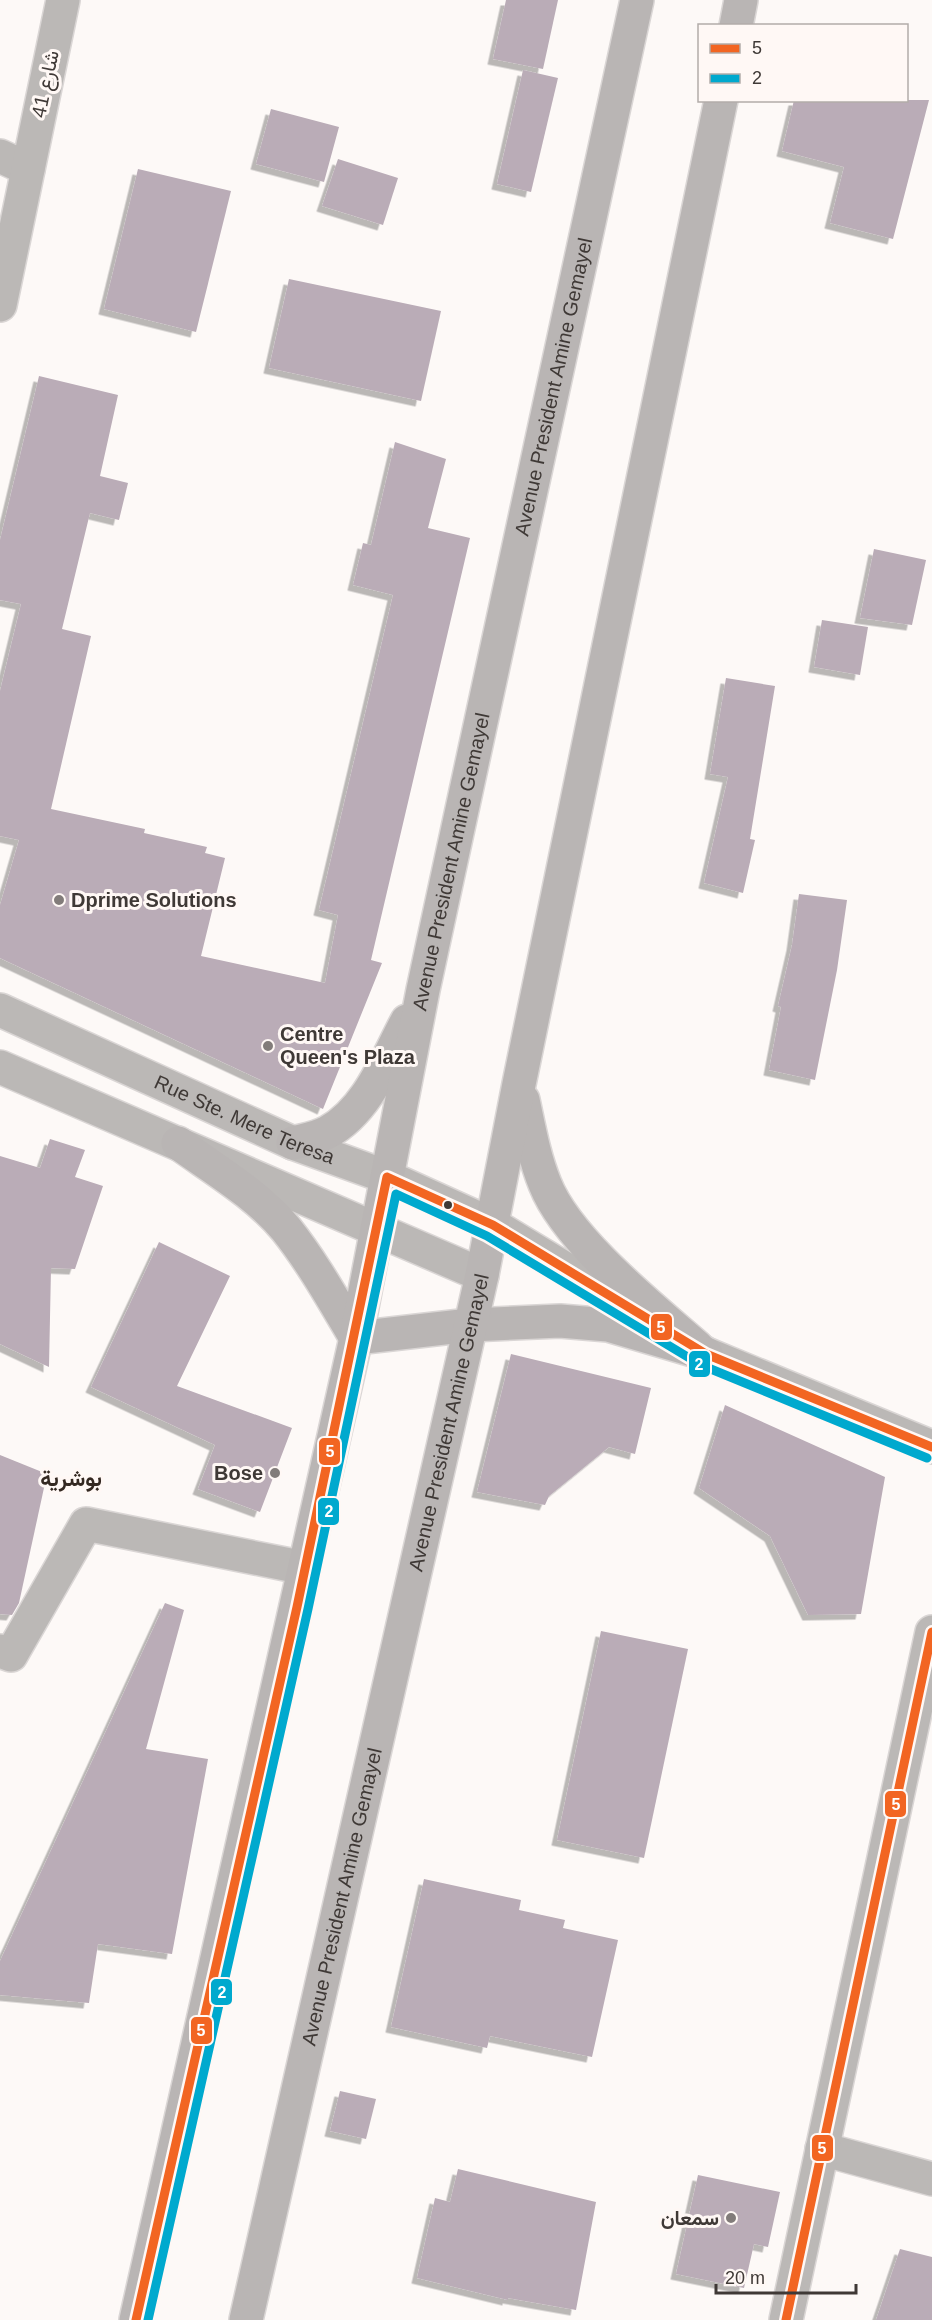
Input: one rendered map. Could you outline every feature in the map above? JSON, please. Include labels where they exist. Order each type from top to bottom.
[{"type":"highway","name":"Avenue President Amine Gemayel","points":[[136,2320],[356,1338],[423,990],[637,0]]},
{"type":"highway","points":[[736,24],[741,0]]},
{"type":"highway","name":"Avenue President Amine Gemayel","points":[[246,2320],[482,1275],[519,1084],[721,102]]},
{"type":"highway","points":[[293,1143],[327,1133],[356,1110],[376,1080],[423,990]]},
{"type":"highway","points":[[519,1084],[532,1145],[545,1186],[555,1203],[583,1242],[653,1310],[706,1354]]},
{"type":"highway","points":[[178,1143],[249,1194],[284,1227],[312,1264],[356,1338],[470,1325],[560,1321],[608,1325],[706,1354]]},
{"type":"street","name":"شارع 41","points":[[0,305],[14,163],[63,0]]},
{"type":"street","name":"Rue Ste. Mere Teresa","points":[[0,1010],[293,1143],[387,1177],[492,1225],[706,1354],[932,1447]]},
{"type":"street","points":[[0,1067],[482,1275]]},
{"type":"street","points":[[0,1651],[11,1655],[86,1524],[305,1568]]},
{"type":"street","points":[[786,2320],[932,1632]]},
{"type":"street","points":[[822,2149],[932,2179]]},
{"type":"building","points":[[506,0],[558,0],[543,69],[493,59]]},
{"type":"building","points":[[523,70],[558,78],[531,192],[497,184]]},
{"type":"building","points":[[929,100],[893,239],[830,223],[844,167],[782,151],[794,102]]},
{"type":"building","points":[[271,109],[339,127],[324,182],[256,164]]},
{"type":"building","points":[[338,159],[398,178],[383,225],[322,206]]},
{"type":"building","points":[[138,169],[231,191],[196,332],[104,309]]},
{"type":"building","points":[[289,279],[441,311],[421,401],[269,368]]},
{"type":"building","points":[[39,376],[118,395],[100,476],[128,483],[119,520],[90,513],[62,629],[91,636],[51,809],[145,829],[144,833],[207,847],[205,853],[225,858],[201,956],[325,983],[338,915],[319,910],[393,595],[353,585],[363,543],[371,545],[395,442],[446,459],[428,528],[470,538],[371,960],[382,963],[323,1109],[0,958],[0,905],[19,840],[0,836],[0,691],[21,604],[0,600],[0,540]]},
{"type":"building","points":[[874,549],[926,560],[912,625],[860,618]]},
{"type":"building","points":[[822,620],[868,627],[860,675],[814,667]]},
{"type":"building","points":[[726,678],[775,686],[750,839],[755,840],[743,893],[704,883],[728,777],[710,774]]},
{"type":"building","points":[[799,894],[847,900],[837,970],[815,1080],[769,1070],[781,1007],[778,1006],[792,945]]},
{"type":"building","points":[[50,1139],[85,1150],[75,1177],[103,1186],[75,1269],[51,1268],[49,1367],[0,1344],[0,1156],[40,1168]]},
{"type":"building","points":[[159,1242],[230,1276],[177,1386],[292,1428],[260,1512],[198,1489],[215,1445],[91,1387]]},
{"type":"building","points":[[511,1354],[651,1388],[635,1454],[609,1447],[549,1496],[545,1505],[477,1492]]},
{"type":"building","points":[[725,1405],[885,1477],[861,1614],[808,1615],[770,1536],[699,1488]]},
{"type":"building","points":[[0,1455],[47,1474],[19,1603],[12,1615],[0,1614]]},
{"type":"building","points":[[165,1603],[184,1610],[146,1749],[208,1759],[172,1954],[98,1944],[89,2003],[0,1995],[0,1961]]},
{"type":"building","points":[[601,1631],[688,1649],[644,1858],[557,1840]]},
{"type":"building","points":[[424,1879],[521,1900],[519,1910],[565,1920],[563,1928],[618,1940],[592,2057],[490,2036],[487,2048],[391,2027]]},
{"type":"building","points":[[340,2091],[376,2099],[366,2139],[330,2131]]},
{"type":"building","points":[[458,2169],[596,2202],[576,2310],[508,2298],[508,2300],[417,2278],[435,2198],[450,2202]]},
{"type":"building","name":"سمعان","points":[[698,2175],[780,2192],[768,2247],[754,2244],[744,2288],[676,2274]]},
{"type":"building","points":[[900,2249],[932,2257],[932,2320],[876,2320]]},
{"type":"transit line","name":"5","points":[[136,2320],[297,1607],[387,1177],[493,1225],[706,1354],[932,1447]]},
{"type":"transit line","name":"2","points":[[148,2320],[308,1609],[396,1194],[487,1236],[701,1365],[927,1458]]},
{"type":"transit line","name":"5","points":[[786,2320],[932,1632]]},
{"type":"place","name":"Dprime Solutions","points":[[59,900]]},
{"type":"place","name":"Centre Queen's Plaza","points":[[268,1046]]},
{"type":"place","name":"Bose","points":[[275,1473]]},
{"type":"place","name":"سمعان","points":[[731,2218]]},
{"type":"district","name":"بوشرية","points":[[71,1478]]}]
